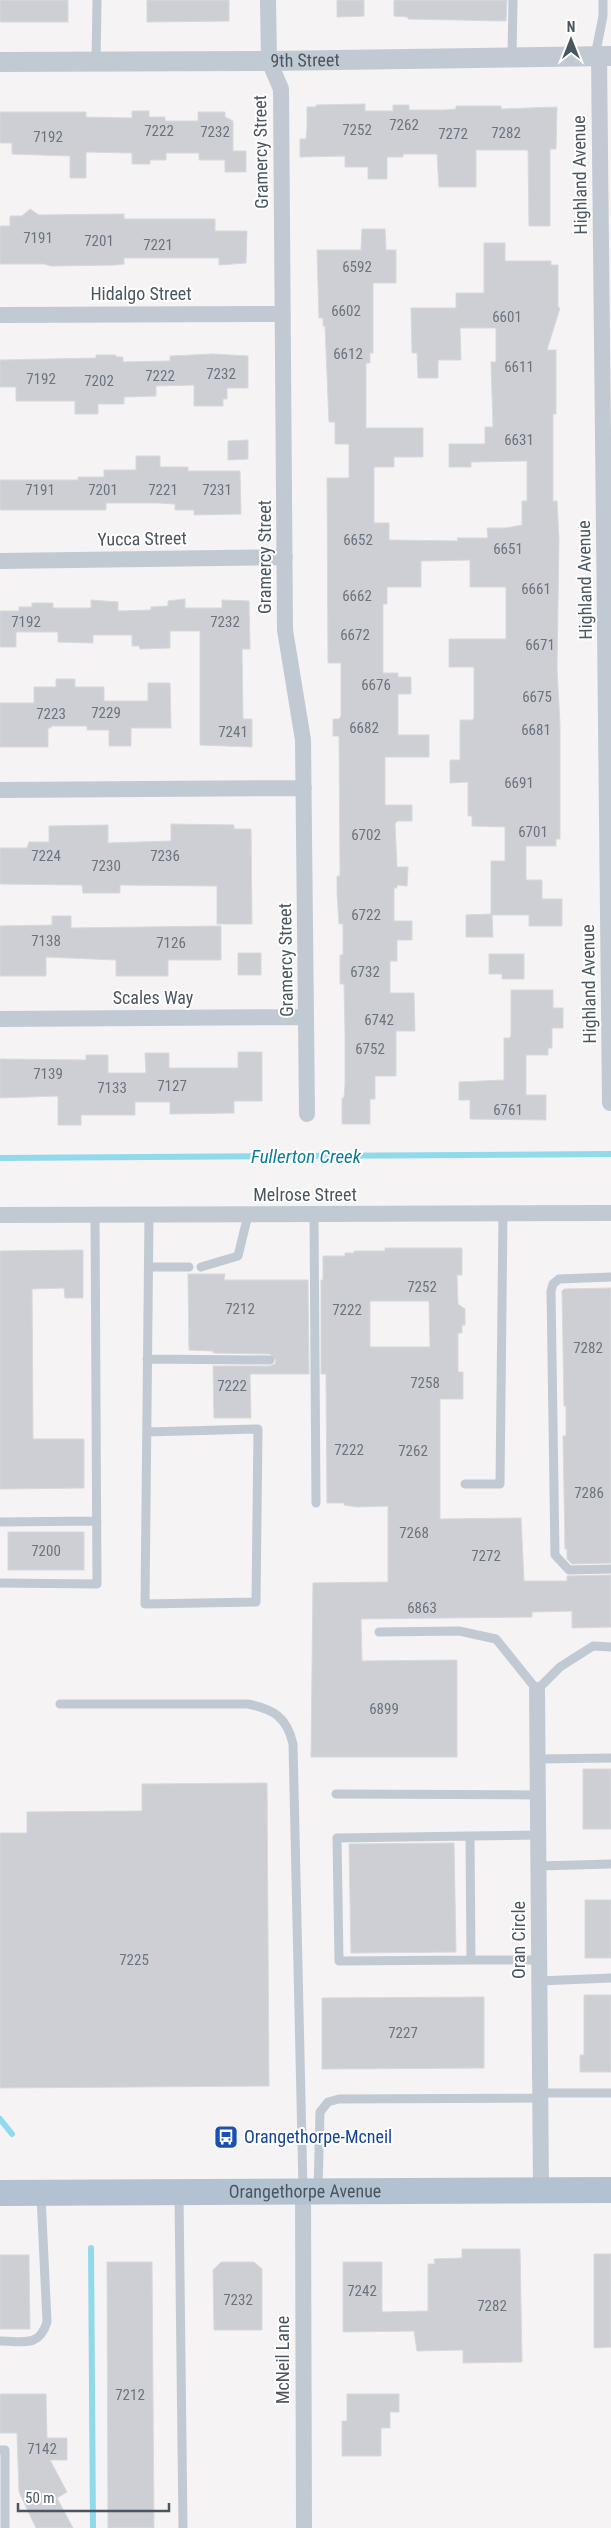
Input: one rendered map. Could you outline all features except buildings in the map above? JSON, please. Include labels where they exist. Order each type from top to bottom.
[{"type":"main road","name":"Orangethorpe Avenue","points":[[0,2193],[611,2190]]},
{"type":"street","name":"Gramercy Street","points":[[268,0],[269,61],[281,89],[285,630],[300,711],[304,788],[307,1114]]},
{"type":"street","name":"9th Street","points":[[0,62],[269,61],[602,56]]},
{"type":"street","name":"Highland Avenue","points":[[602,56],[610,1102]]},
{"type":"street","name":"Hidalgo Street","points":[[0,315],[283,314]]},
{"type":"street","name":"Yucca Street","points":[[0,561],[285,557]]},
{"type":"street","points":[[0,790],[304,788]]},
{"type":"street","name":"Scales Way","points":[[0,1019],[306,1017]]},
{"type":"street","name":"Melrose Street","points":[[0,1215],[611,1213]]},
{"type":"street","name":"Oran Circle","points":[[537,1690],[541,2190]]},
{"type":"street","name":"McNeil Lane","points":[[304,2528],[311,2192]]},
{"type":"lane","points":[[96,0],[96,62]]},
{"type":"lane","points":[[512,57],[514,0]]},
{"type":"lane","points":[[602,56],[603,0]]},
{"type":"lane","points":[[465,1484],[500,1484],[502,1214]]},
{"type":"lane","points":[[0,1583],[97,1584],[95,1215]]},
{"type":"lane","points":[[147,1432],[258,1429],[256,1602],[145,1604],[149,1215]]},
{"type":"lane","points":[[201,1266],[238,1256],[248,1215]]},
{"type":"lane","points":[[314,1215],[316,1503]]},
{"type":"lane","points":[[148,1266],[189,1266]]},
{"type":"lane","points":[[611,1277],[559,1279],[553,1284],[552,1291],[555,1555],[569,1570],[611,1570]]},
{"type":"lane","points":[[147,1360],[270,1360]]},
{"type":"lane","points":[[0,1522],[97,1521]]},
{"type":"lane","points":[[379,1632],[459,1632],[496,1638],[537,1690],[560,1667],[593,1646],[611,1647]]},
{"type":"lane","points":[[60,1704],[248,1704],[265,1707],[279,1716],[290,1728],[293,1744],[311,2192]]},
{"type":"lane","points":[[538,1759],[611,1758]]},
{"type":"lane","points":[[336,1794],[538,1795]]},
{"type":"lane","points":[[538,1835],[337,1838],[339,1960],[539,1960]]},
{"type":"lane","points":[[470,1836],[471,1960]]},
{"type":"lane","points":[[539,1866],[611,1864]]},
{"type":"lane","points":[[540,1981],[611,1978]]},
{"type":"lane","points":[[311,2192],[320,2112],[328,2102],[339,2099],[611,2093]]},
{"type":"lane","points":[[179,2192],[183,2528]]},
{"type":"lane","points":[[0,2342],[35,2341],[43,2335],[47,2322],[41,2193]]},
{"type":"lane","points":[[0,2450],[5,2450],[5,2528]]},
{"type":"waterway","name":"Fullerton Creek","points":[[0,1158],[611,1154]]},
{"type":"waterway","points":[[0,2119],[12,2134]]},
{"type":"waterway","points":[[91,2248],[93,2528]]},
{"type":"place","name":"Orangethorpe-Mcneil","points":[[226,2137]]}]
